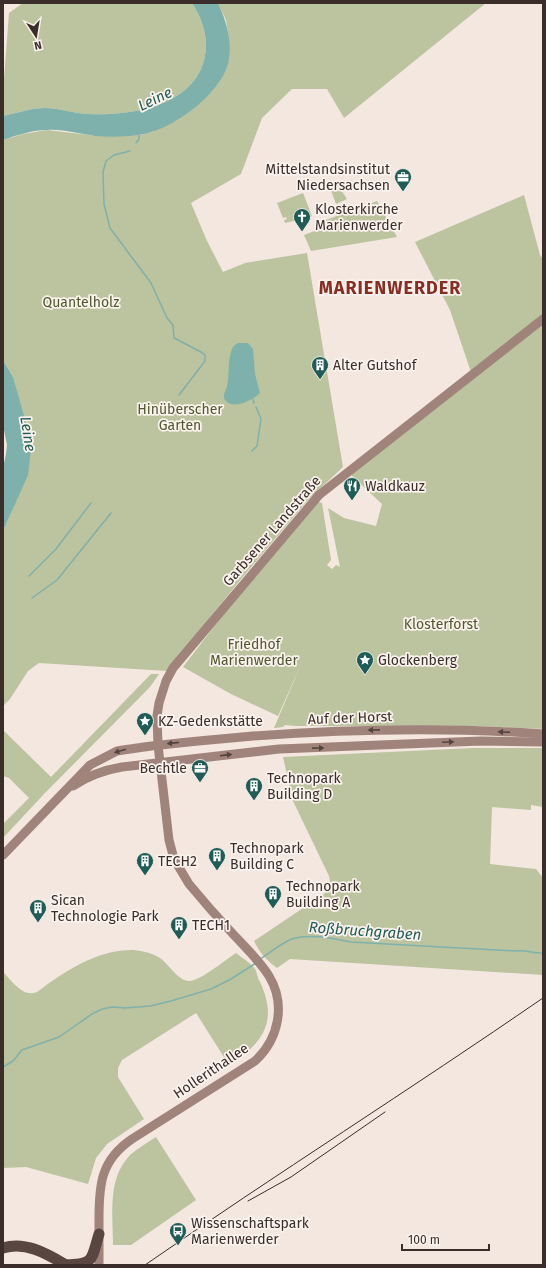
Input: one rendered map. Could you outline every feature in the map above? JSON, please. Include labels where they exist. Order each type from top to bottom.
[{"type":"highway","points":[[3,1248],[17,1246],[28,1247],[43,1252],[66,1265],[80,1264],[86,1263],[90,1260],[99,1234]]},
{"type":"street","name":"Garbsener Landstraße","points":[[160,762],[157,716],[162,692],[170,673],[314,501],[333,483],[543,319]]},
{"type":"street","name":"Auf der Horst","points":[[158,745],[340,731],[445,730],[543,734]]},
{"type":"street","name":"Auf der Horst","points":[[160,762],[279,750],[474,741],[543,742]]},
{"type":"street","points":[[3,855],[81,772],[90,765],[100,759],[124,750],[158,745]]},
{"type":"street","points":[[52,804],[89,776],[105,770],[160,762]]},
{"type":"street","name":"Hollerithallee","points":[[100,1265],[100,1186],[106,1168],[116,1153],[132,1139],[259,1057],[270,1043],[275,1033],[278,1021],[278,1003],[276,990],[272,981],[258,961],[194,891],[178,867],[171,850],[168,836],[160,762]]},
{"type":"green space","points":[[23,3],[192,3],[200,17],[205,32],[206,48],[203,64],[195,79],[184,91],[170,100],[137,111],[87,114],[40,108],[3,116],[3,92],[9,13]]},
{"type":"green space","name":"Hinüberscher Garten","points":[[218,3],[486,3],[344,118],[327,89],[292,89],[262,118],[241,174],[191,203],[207,241],[223,272],[245,263],[307,253],[343,467],[308,500],[241,579],[167,671],[39,663],[28,671],[10,699],[3,706],[3,531],[14,506],[13,377],[3,360],[3,140],[23,134],[47,130],[97,136],[140,135],[152,132],[201,102],[218,82],[227,67],[229,40],[226,20]]},
{"type":"green space","points":[[336,182],[347,199],[336,204],[329,185]]},
{"type":"green space","points":[[303,193],[312,216],[299,222],[298,220],[285,223],[284,220],[287,219],[286,217],[283,218],[277,203]]},
{"type":"green space","name":"Klosterforst","points":[[524,195],[540,255],[543,259],[543,729],[481,726],[285,725],[283,727],[274,728],[302,662],[278,716],[231,694],[183,667],[245,586],[318,502],[322,503],[331,560],[327,565],[332,569],[336,565],[340,567],[328,508],[344,518],[376,526],[382,504],[349,473],[473,378],[450,310],[415,242]]},
{"type":"green space","points":[[377,201],[397,237],[311,251],[304,235],[317,230],[315,224]]},
{"type":"green space","points":[[151,674],[159,674],[150,687],[44,794],[3,838],[3,824],[29,798],[9,778],[3,776],[3,730],[51,777]]},
{"type":"green space","points":[[473,748],[543,748],[543,807],[531,805],[531,810],[492,807],[490,864],[536,869],[543,878],[543,975],[290,959],[277,968],[266,959],[254,941],[324,894],[329,888],[330,884],[329,876],[293,801],[283,757]]},
{"type":"green space","points":[[134,950],[147,952],[157,956],[164,961],[180,978],[189,981],[204,975],[236,953],[255,969],[265,994],[268,1007],[268,1019],[265,1029],[259,1039],[241,1057],[229,1065],[196,1013],[122,1060],[118,1068],[118,1077],[144,1119],[107,1144],[96,1158],[88,1184],[26,1167],[3,1168],[3,972],[22,991],[32,993],[37,992],[59,976],[95,957],[108,953]]},
{"type":"green space","points":[[156,1137],[196,1200],[131,1245],[113,1245],[112,1209],[118,1175],[123,1164],[130,1155]]},
{"type":"water","points":[[192,3],[218,3],[226,23],[230,45],[229,59],[225,72],[217,85],[194,109],[165,127],[138,135],[100,136],[65,131],[42,130],[3,140],[3,116],[40,108],[87,114],[137,111],[170,100],[184,91],[195,79],[203,64],[206,48],[203,25]]},
{"type":"water","points":[[238,343],[248,343],[253,349],[255,374],[260,393],[252,399],[242,403],[232,404],[227,402],[224,395],[228,381],[230,354],[233,347]]},
{"type":"water","name":"Leine","points":[[3,360],[13,377],[30,437],[31,449],[28,475],[3,531],[3,468],[7,445],[3,425]]},
{"type":"waterway","points":[[136,143],[139,139],[139,135]]},
{"type":"waterway","points":[[130,151],[114,155],[106,161],[103,172],[104,204],[110,228],[151,283],[167,318],[173,325],[174,338],[205,355],[205,361],[179,395]]},
{"type":"waterway","points":[[253,399],[254,403]]},
{"type":"waterway","points":[[252,451],[257,446],[261,419],[256,407]]},
{"type":"waterway","points":[[29,576],[56,549],[91,503]]},
{"type":"waterway","points":[[32,598],[57,580],[111,513]]},
{"type":"waterway","name":"Roßbruchgraben","points":[[260,959],[288,941],[298,937],[322,937],[351,942],[543,953]]},
{"type":"waterway","name":"Roßbruchgraben","points":[[3,1067],[13,1061],[22,1050],[59,1037],[92,1014],[102,1009],[113,1007],[125,1008],[150,1006],[171,1001],[211,989],[231,979],[256,963]]},
{"type":"tram line","points":[[145,1265],[543,998]]},
{"type":"tram line","points":[[248,1201],[291,1177],[385,1112]]},
{"type":"place","name":"Mittelstandsinstitut Niedersachsen","points":[[403,192]]},
{"type":"place","name":"Klosterkirche Marienwerder","points":[[302,232]]},
{"type":"place","name":"Alter Gutshof","points":[[320,380]]},
{"type":"place","name":"Waldkauz","points":[[352,501]]},
{"type":"place","name":"Glockenberg","points":[[365,675]]},
{"type":"place","name":"KZ-Gedenkstätte","points":[[145,736]]},
{"type":"place","name":"Bechtle","points":[[200,783]]},
{"type":"place","name":"Technopark Building D","points":[[254,801]]},
{"type":"place","name":"Technopark Building C","points":[[217,871]]},
{"type":"place","name":"TECH2","points":[[145,876]]},
{"type":"place","name":"Technopark Building A","points":[[273,909]]},
{"type":"place","name":"Sican Technologie Park","points":[[38,923]]},
{"type":"place","name":"TECH1","points":[[179,940]]},
{"type":"place","name":"Wissenschaftspark Marienwerder","points":[[178,1246]]},
{"type":"district","name":"MARIENWERDER","points":[[390,288]]},
{"type":"park label","name":"Quantelholz","points":[[81,302]]},
{"type":"park label","name":"Friedhof Marienwerder","points":[[254,652]]}]
